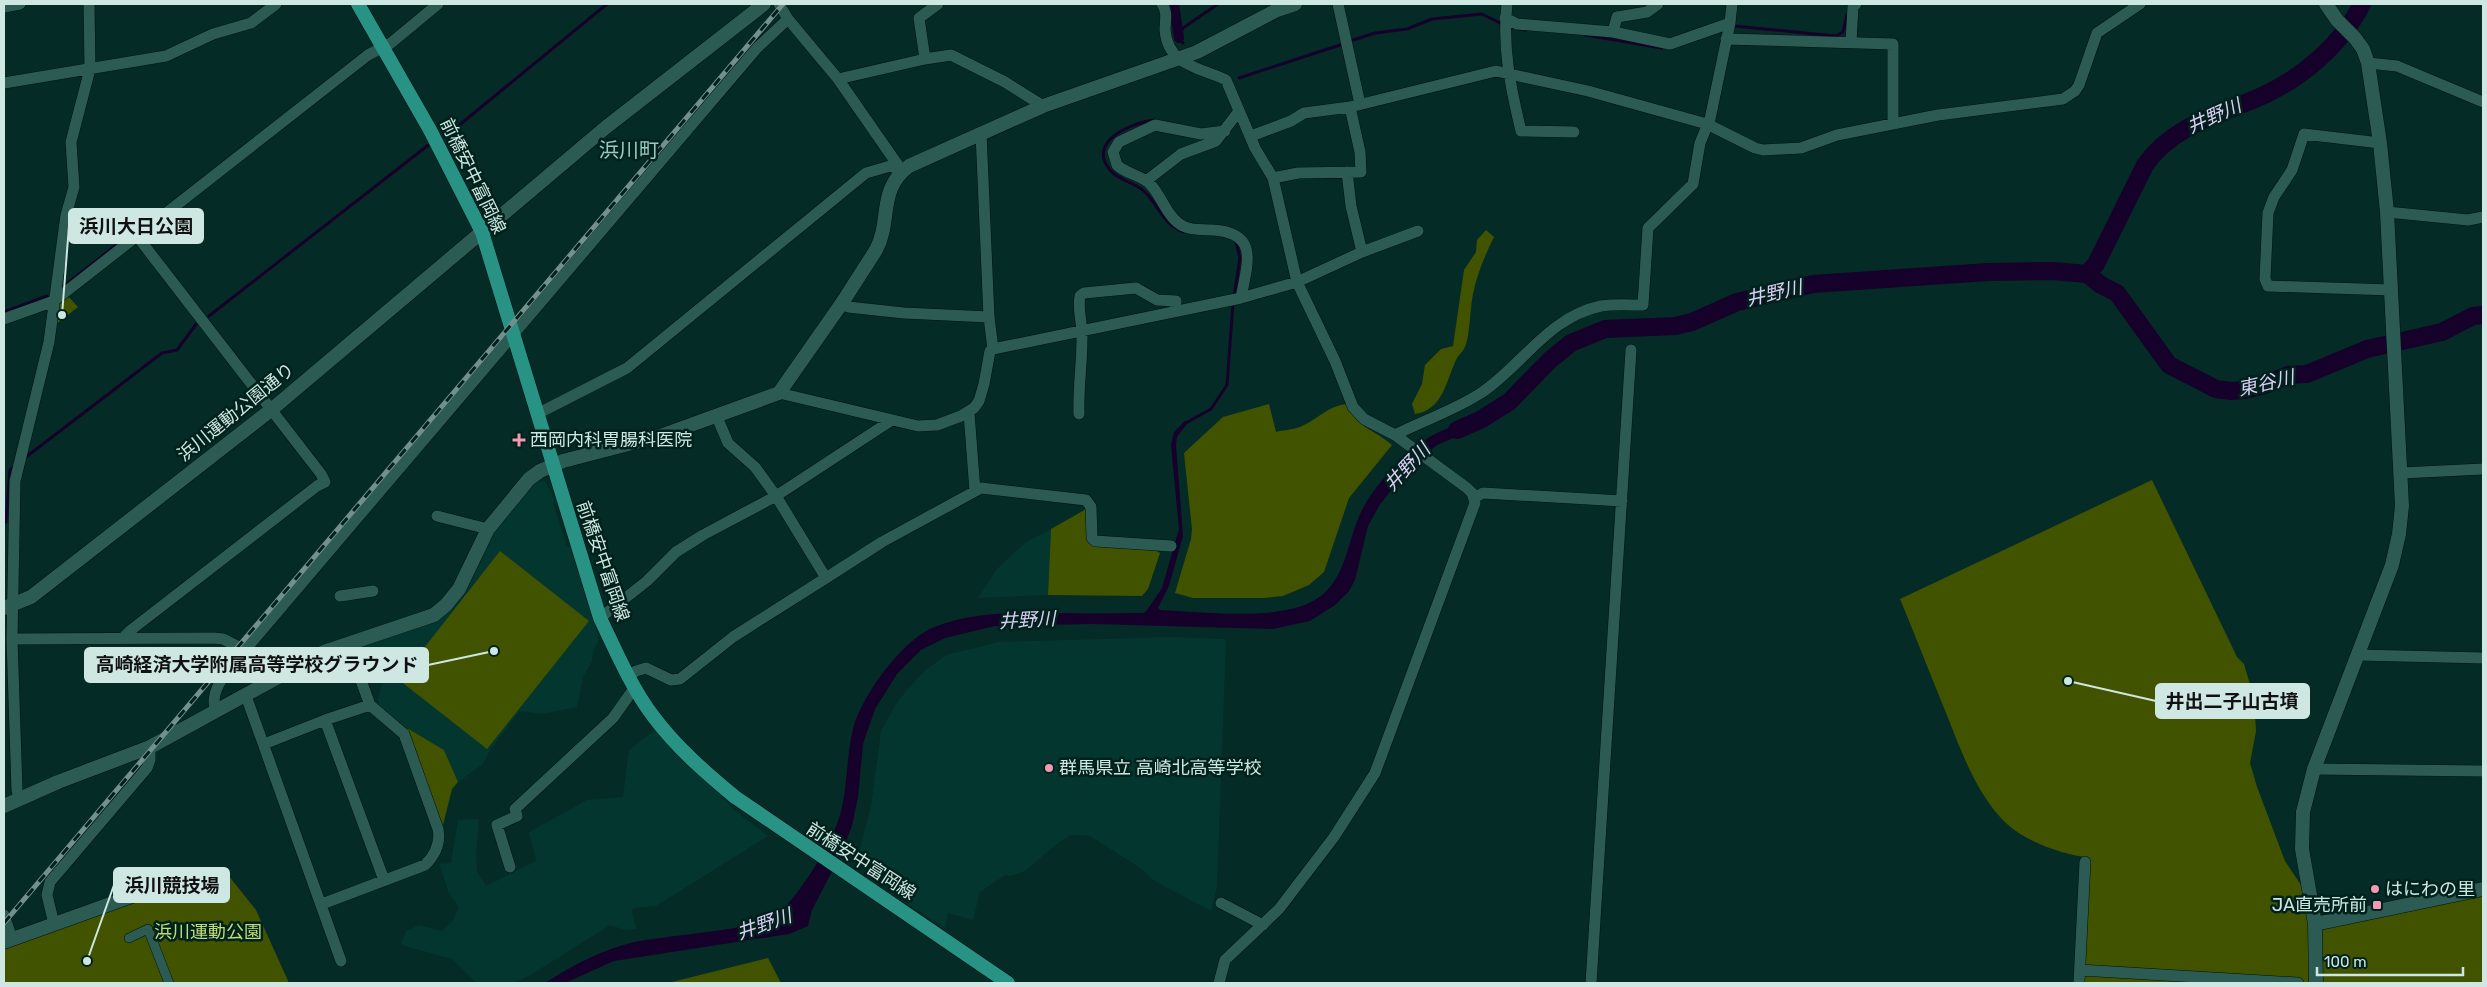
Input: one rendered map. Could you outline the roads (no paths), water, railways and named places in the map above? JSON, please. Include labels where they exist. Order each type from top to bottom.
[{"type":"main road","name":"前橋安中富岡線","points":[[358,4],[444,156],[482,232],[600,618],[637,689],[657,721],[709,776],[760,816],[1008,983]]},
{"type":"street","points":[[4,7],[20,4]]},
{"type":"street","points":[[19,798],[17,790],[12,639],[8,607],[14,481],[48,342],[66,215],[74,187],[71,142],[90,69],[89,4]]},
{"type":"street","points":[[4,83],[166,56],[214,34],[251,23],[276,4]]},
{"type":"street","points":[[4,319],[54,300],[368,55],[398,38],[438,4]]},
{"type":"street","name":"浜川運動公園通り","points":[[8,607],[31,597],[271,410],[605,128],[764,4]]},
{"type":"street","points":[[779,4],[788,19],[838,79],[902,171]]},
{"type":"street","points":[[924,59],[919,18],[938,4]]},
{"type":"street","points":[[1162,4],[1166,11],[1165,25],[1168,47],[1178,60],[1226,80],[1255,148],[1273,178],[1297,282],[1335,361],[1353,407],[1364,419],[1395,435],[1467,488],[1474,498],[1473,510],[1375,773],[1334,837],[1279,909],[1225,960],[1219,983]]},
{"type":"street","points":[[4,806],[19,798],[150,747],[324,652],[420,621],[446,605],[459,588],[488,529],[529,479],[552,466],[563,461],[663,436],[779,393],[842,303],[880,242],[888,192],[902,171],[1043,106],[1178,60],[1277,10],[1295,4]]},
{"type":"street","points":[[1273,178],[1298,173],[1361,172],[1355,106],[1338,4]]},
{"type":"street","points":[[1507,4],[1508,73],[1521,131],[1574,132]]},
{"type":"street","points":[[1613,32],[1617,16],[1647,12],[1658,4]]},
{"type":"street","points":[[1395,435],[1480,394],[1502,377],[1546,333],[1580,314],[1601,306],[1643,305],[1648,228],[1693,184],[1700,143],[1710,119],[1730,23],[1732,4]]},
{"type":"street","points":[[1851,42],[1853,7],[1856,4]]},
{"type":"street","points":[[1251,136],[1291,122],[1304,113],[1355,106],[1496,71],[1588,91],[1707,124],[1755,148],[1774,150],[1801,148],[1837,135],[1938,114],[2003,108],[2063,99],[2070,96],[2079,85],[2097,33],[2140,4]]},
{"type":"street","points":[[2316,983],[2315,924],[2301,838],[2303,812],[2314,769],[2358,656],[2396,549],[2402,506],[2387,212],[2380,143],[2368,63],[2363,49],[2337,20],[2326,4]]},
{"type":"street","points":[[1506,18],[1517,24],[1613,32],[1670,44],[1730,23]]},
{"type":"street","points":[[216,712],[213,703],[215,690],[245,650],[757,48],[788,19]]},
{"type":"street","points":[[1726,39],[1893,44],[1893,124]]},
{"type":"street","points":[[838,79],[924,59],[951,55],[1005,82],[1043,106]]},
{"type":"street","points":[[2368,63],[2397,66],[2483,102]]},
{"type":"street","points":[[1146,181],[1181,154],[1210,144],[1225,131],[1239,111]]},
{"type":"street","points":[[1225,131],[1201,134],[1155,125],[1119,142],[1112,152],[1117,165],[1146,181],[1172,217],[1183,226],[1229,231],[1244,242],[1248,257],[1235,299]]},
{"type":"street","points":[[779,393],[892,420],[928,426],[969,413],[979,402],[993,349],[989,317],[981,133]]},
{"type":"street","points":[[2380,143],[2304,134],[2292,170],[2274,197],[2268,213],[2265,279],[2268,286],[2391,290]]},
{"type":"street","points":[[537,414],[627,368],[866,173],[890,166],[902,171]]},
{"type":"street","points":[[1347,172],[1351,206],[1362,252]]},
{"type":"street","points":[[2387,212],[2468,220],[2483,216]]},
{"type":"street","points":[[993,349],[1235,299],[1297,282],[1362,252],[1418,230]]},
{"type":"street","points":[[123,638],[301,498],[325,482],[321,474],[137,236]]},
{"type":"street","points":[[1079,414],[1078,378],[1081,331],[1078,306],[1080,296],[1084,293],[1136,288],[1158,300],[1176,301],[1175,310]]},
{"type":"street","points":[[842,303],[848,306],[904,313],[989,317]]},
{"type":"street","points":[[1591,983],[1630,350]]},
{"type":"street","points":[[969,413],[976,491]]},
{"type":"street","points":[[717,417],[728,443],[755,467],[776,496],[826,578]]},
{"type":"street","points":[[600,618],[647,581],[676,552],[703,534],[776,496],[892,420]]},
{"type":"street","points":[[2401,473],[2483,468]]},
{"type":"street","points":[[630,676],[636,671],[646,668],[671,680],[680,679],[733,637],[882,542],[986,487],[1086,500],[1091,506],[1092,538],[1095,541],[1171,550]]},
{"type":"street","points":[[1474,498],[1483,493],[1622,501]]},
{"type":"street","points":[[436,516],[488,529]]},
{"type":"street","points":[[340,596],[373,591]]},
{"type":"street","points":[[12,639],[214,638],[223,639],[245,650]]},
{"type":"street","points":[[322,904],[424,865],[435,853],[439,834],[404,734],[370,705],[348,645]]},
{"type":"street","points":[[2358,656],[2483,658]]},
{"type":"street","points":[[510,867],[497,825],[517,816],[516,808],[613,718],[630,694],[637,689]]},
{"type":"street","points":[[246,696],[341,961]]},
{"type":"street","points":[[264,744],[324,720],[370,705]]},
{"type":"street","points":[[324,720],[384,880]]},
{"type":"street","points":[[54,924],[47,895],[50,882],[147,768],[150,760],[150,747]]},
{"type":"street","points":[[2314,769],[2483,772]]},
{"type":"street","points":[[2079,983],[2085,862]]},
{"type":"street","points":[[4,915],[8,941],[152,889]]},
{"type":"street","points":[[2315,924],[2483,889]]},
{"type":"street","points":[[1221,903],[1263,925]]},
{"type":"street","points":[[129,938],[148,929],[169,983]]},
{"type":"street","points":[[2080,970],[2298,983]]},
{"type":"water","points":[[1477,418],[1481,426],[1437,445],[1405,472],[1379,506],[1368,526],[1355,580],[1349,591],[1335,605],[1310,621],[1273,629],[1093,624],[995,626],[945,638],[921,650],[897,674],[875,709],[863,744],[858,797],[852,826],[841,854],[812,910],[808,926],[789,934],[614,961],[565,983],[545,983],[588,959],[623,945],[649,939],[730,929],[749,925],[776,915],[804,884],[836,826],[843,804],[853,729],[865,700],[898,654],[924,632],[952,621],[983,615],[1144,613],[1162,588],[1179,529],[1171,445],[1174,432],[1186,420],[1187,424],[1177,437],[1176,445],[1183,536],[1169,586],[1158,608],[1160,610],[1235,614],[1291,609],[1307,604],[1320,596],[1330,587],[1337,576],[1362,510],[1374,490],[1391,470],[1409,452],[1428,438],[1445,429]]},
{"type":"waterway","points":[[446,136],[607,4]]},
{"type":"waterway","points":[[1174,4],[1179,38]]},
{"type":"waterway","points":[[1183,43],[1179,38],[1183,28],[1218,4]]},
{"type":"waterway","name":"井野川","points":[[2087,274],[2096,264],[2145,165],[2156,151],[2169,140],[2198,123],[2262,96],[2292,80],[2320,58],[2344,33],[2362,4]]},
{"type":"waterway","points":[[1353,40],[1375,33],[1407,29],[1432,19],[1482,14],[1500,23]]},
{"type":"waterway","points":[[1734,26],[1836,36],[1843,32],[1847,14]]},
{"type":"waterway","points":[[1510,27],[1526,30]]},
{"type":"waterway","points":[[1585,35],[1662,48]]},
{"type":"waterway","points":[[1239,78],[1340,45]]},
{"type":"waterway","points":[[1155,120],[1135,125],[1115,135],[1108,142],[1104,150],[1104,160],[1114,174],[1145,192],[1166,220],[1184,232]]},
{"type":"waterway","points":[[209,316],[431,143]]},
{"type":"waterway","points":[[64,286],[142,225]]},
{"type":"waterway","points":[[1234,297],[1240,258],[1236,242]]},
{"type":"waterway","name":"井野川","points":[[1457,430],[1480,420],[1509,402],[1550,360],[1571,343],[1605,329],[1675,326],[1692,322],[1737,302],[1813,284],[1988,272],[2052,271],[2087,274]]},
{"type":"waterway","name":"東谷川","points":[[2087,274],[2101,285],[2117,293],[2169,365],[2216,389],[2231,391],[2265,385],[2288,375],[2307,374],[2367,349],[2442,332],[2473,316],[2483,315]]},
{"type":"waterway","points":[[4,312],[47,296]]},
{"type":"waterway","points":[[1184,424],[1211,409],[1227,385],[1233,303]]},
{"type":"waterway","points":[[26,457],[162,353],[177,350],[197,323]]},
{"type":"waterway","points":[[4,522],[6,522],[10,470],[14,467]]},
{"type":"railway","points":[[4,923],[783,4]]},
{"type":"place","name":"浜川大日公園","points":[[62,315]]},
{"type":"place","name":"西岡内科胃腸科医院","points":[[519,440]]},
{"type":"place","name":"高崎経済大学附属高等学校グラウンド","points":[[494,651]]},
{"type":"place","name":"井出二子山古墳","points":[[2068,681]]},
{"type":"place","name":"群馬県立 高崎北高等学校","points":[[1049,768]]},
{"type":"place","name":"はにわの里","points":[[2375,889]]},
{"type":"place","name":"JA直売所前","points":[[2377,905]]},
{"type":"place","name":"浜川競技場","points":[[87,961]]},
{"type":"district","name":"浜川町","points":[[629,150]]},
{"type":"park label","name":"浜川運動公園","points":[[208,932]]}]
